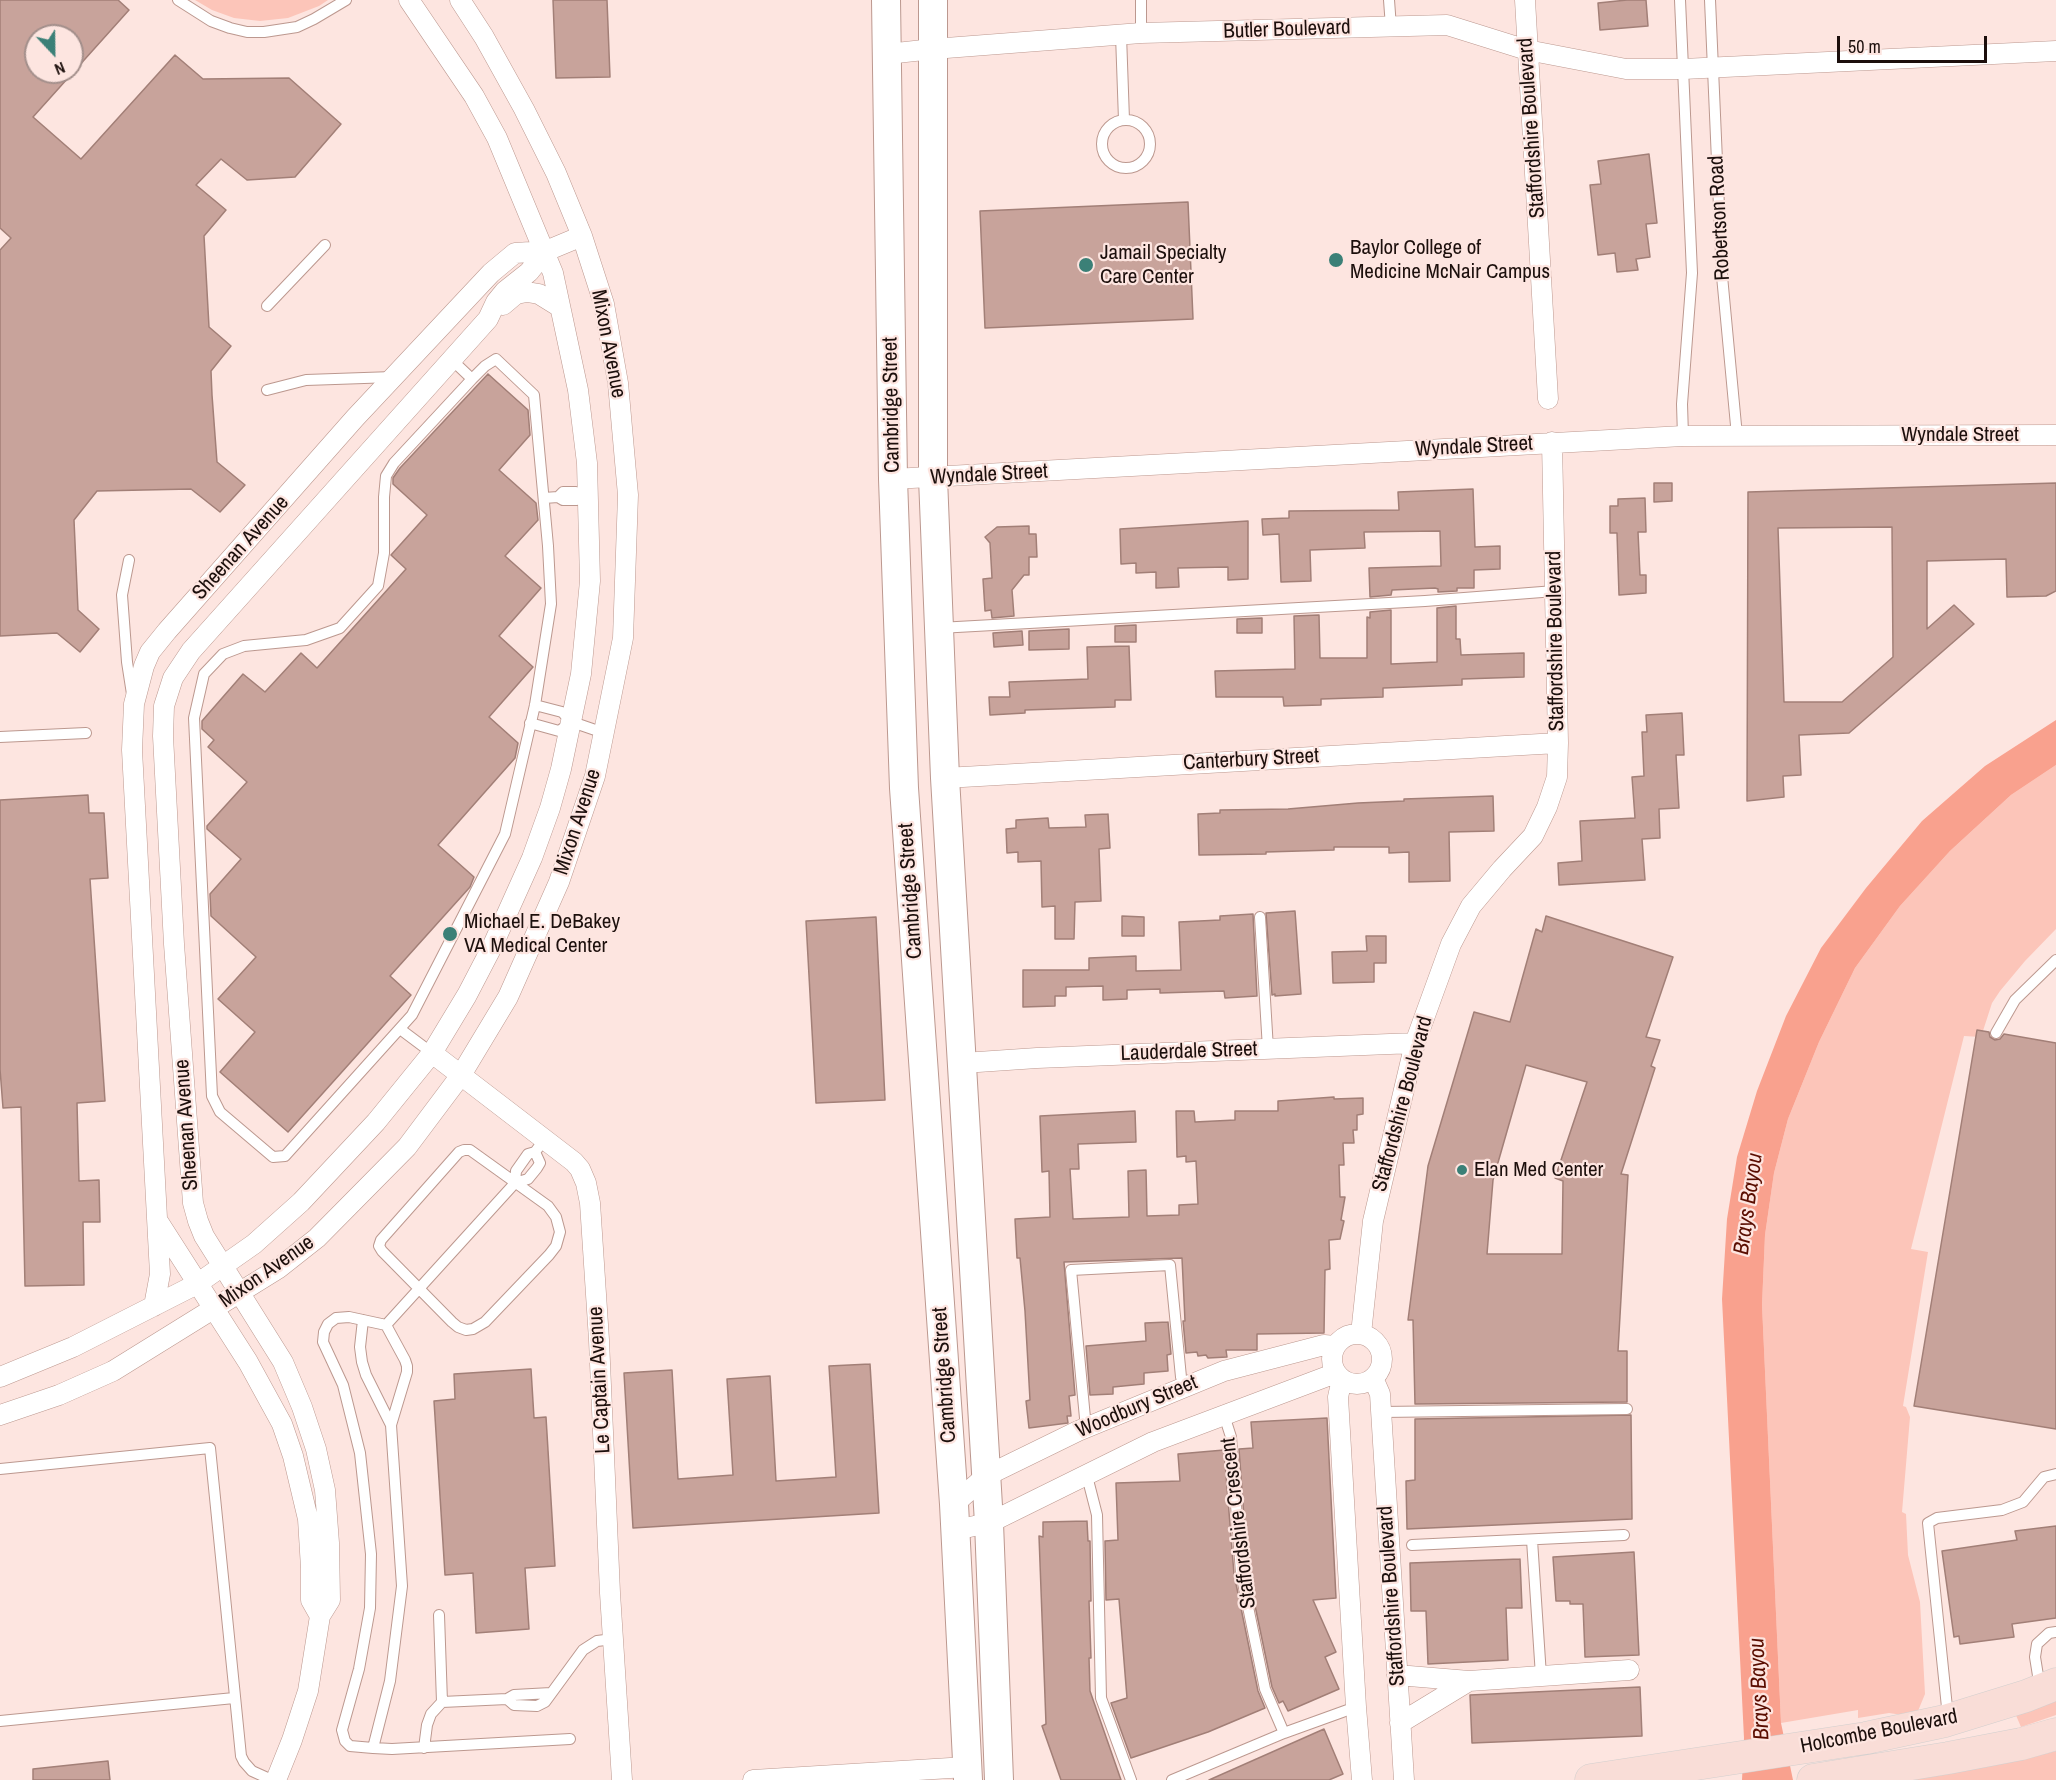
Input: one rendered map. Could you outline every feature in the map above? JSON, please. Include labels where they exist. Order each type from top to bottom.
[{"type":"main road","name":"Holcombe Boulevard","points":[[1591,1780],[1866,1738],[1948,1720],[2048,1687]]},
{"type":"main road","name":"Holcombe Boulevard","points":[[1813,1780],[2021,1744],[2056,1734]]},
{"type":"street","name":"Mixon Avenue","points":[[0,1377],[73,1347],[197,1284],[272,1230],[301,1202],[376,1122],[432,1053],[482,966],[519,888],[550,808],[582,674],[589,597],[582,413],[553,273],[546,252],[491,125],[409,0]]},
{"type":"street","name":"Mixon Avenue","points":[[0,1415],[59,1395],[113,1371],[241,1293],[298,1255],[407,1147],[461,1075],[508,997],[559,882],[595,776],[623,638],[628,495],[618,383],[604,304],[582,236],[556,173],[519,99],[460,0]]},
{"type":"street","name":"Cambridge Street","points":[[886,0],[893,479],[904,788],[954,1517],[968,1773]]},
{"type":"street","name":"Cambridge Street","points":[[933,0],[933,478],[945,778],[989,1523],[999,1780]]},
{"type":"street","name":"Staffordshire Boulevard","points":[[1525,0],[1548,399]]},
{"type":"street","name":"Butler Boulevard","points":[[887,54],[1141,33],[1447,25],[1527,50],[1626,69],[1713,68],[2056,51]]},
{"type":"street","name":"Sheenan Avenue","points":[[154,1306],[160,1274],[158,1221],[132,750],[134,704],[144,666],[150,652],[167,631],[393,377],[501,264],[515,253],[546,252],[582,236]]},
{"type":"street","name":"Sheenan Avenue","points":[[158,1221],[269,1397],[282,1424],[293,1456],[308,1519],[312,1568],[311,1600],[320,1616],[330,1600],[330,1553],[325,1490],[316,1449],[302,1407],[283,1362],[204,1236],[193,1203],[174,945],[162,721],[164,706],[173,678],[190,651],[488,319],[496,302],[505,291],[529,272],[546,252]]},
{"type":"street","points":[[488,319],[512,296],[520,292],[539,294],[560,307]]},
{"type":"street","name":"Wyndale Street","points":[[893,479],[1683,436],[2056,435]]},
{"type":"street","name":"Staffordshire Boulevard","points":[[1360,1334],[1373,1221],[1415,1043],[1451,944],[1471,906],[1533,836],[1547,807],[1557,777],[1552,442]]},
{"type":"street","name":"Canterbury Street","points":[[945,778],[1558,743]]},
{"type":"street","points":[[144,944],[174,945]]},
{"type":"street","name":"Lauderdale Street","points":[[963,1063],[1415,1043]]},
{"type":"street","name":"Le Captain Avenue","points":[[432,1053],[461,1075],[540,1146],[580,1169],[586,1184],[590,1203],[622,1780]]},
{"type":"street","points":[[1360,1334],[1375,1342],[1382,1356],[1378,1372],[1373,1378],[1358,1384],[1339,1376],[1332,1360],[1335,1346],[1346,1337],[1360,1334]]},
{"type":"street","name":"Woodbury Street","points":[[1335,1346],[1324,1345],[1224,1371],[1088,1422],[986,1476],[954,1517],[989,1523],[1153,1442],[1339,1376]]},
{"type":"street","name":"Staffordshire Boulevard","points":[[1339,1376],[1338,1397],[1362,1780]]},
{"type":"street","name":"Staffordshire Boulevard","points":[[1373,1378],[1380,1394],[1404,1780]]},
{"type":"street","points":[[274,1780],[292,1740],[309,1691],[320,1616]]},
{"type":"street","points":[[1397,1675],[1469,1681],[1629,1670]]},
{"type":"street","points":[[1400,1723],[1469,1681]]},
{"type":"street","points":[[753,1780],[968,1773]]},
{"type":"lane","points":[[178,0],[211,21],[247,32],[297,27],[346,0]]},
{"type":"lane","points":[[1141,0],[1141,33]]},
{"type":"lane","name":"Robertson Road","points":[[1680,0],[1692,273],[1682,404],[1683,436]]},
{"type":"lane","name":"Robertson Road","points":[[1710,0],[1722,276],[1737,436]]},
{"type":"lane","points":[[1389,1],[1391,27]]},
{"type":"lane","points":[[1121,35],[1124,120]]},
{"type":"lane","points":[[1124,120],[1140,124],[1149,137],[1150,145],[1144,160],[1130,168],[1122,168],[1109,161],[1102,147],[1106,132],[1117,122],[1124,120]]},
{"type":"lane","points":[[267,306],[325,245]]},
{"type":"lane","points":[[496,358],[534,395],[544,498],[551,604],[535,705],[504,834],[412,1015],[285,1156],[273,1157],[220,1112],[212,1096],[194,718],[204,674],[223,654],[244,646],[306,640],[340,628],[378,586],[384,552],[386,476],[394,463],[472,379],[496,358]]},
{"type":"lane","points":[[452,360],[472,379]]},
{"type":"lane","points":[[267,390],[306,380],[393,377]]},
{"type":"lane","points":[[544,498],[558,497],[563,492],[585,495]]},
{"type":"lane","points":[[129,560],[122,595],[127,662],[134,704]]},
{"type":"lane","points":[[939,628],[1425,601],[1555,591]]},
{"type":"lane","points":[[535,705],[562,712],[572,722],[603,734]]},
{"type":"lane","points":[[530,723],[559,730],[572,722]]},
{"type":"lane","points":[[0,737],[86,733]]},
{"type":"lane","points":[[1260,917],[1268,1049]]},
{"type":"lane","points":[[1996,1033],[2015,1000],[2056,960]]},
{"type":"lane","points":[[400,1029],[432,1053]]},
{"type":"lane","points":[[386,1325],[515,1183],[516,1171],[528,1154],[540,1146]]},
{"type":"lane","points":[[470,1150],[515,1183],[548,1206],[556,1217],[560,1232],[556,1246],[485,1322],[466,1330],[458,1327],[382,1251],[379,1246],[381,1240],[459,1152],[470,1150]]},
{"type":"lane","points":[[1088,1422],[1071,1270],[1170,1265],[1181,1377],[1185,1387]]},
{"type":"lane","points":[[373,1748],[390,1681],[402,1586],[391,1425],[407,1372],[405,1360],[386,1325],[349,1317],[336,1318],[328,1324],[323,1342],[343,1385],[360,1453],[371,1554],[370,1608],[359,1669],[342,1730],[343,1735],[350,1746],[373,1748],[424,1748],[570,1739]]},
{"type":"lane","points":[[363,1320],[360,1347],[362,1362],[366,1375],[391,1425]]},
{"type":"lane","points":[[1381,1412],[1627,1409]]},
{"type":"lane","name":"Staffordshire Crescent","points":[[1224,1415],[1231,1437],[1241,1573],[1265,1689],[1284,1733]]},
{"type":"lane","points":[[0,1469],[210,1448],[241,1756],[252,1771],[274,1780]]},
{"type":"lane","points":[[1948,1720],[1928,1523],[1936,1518],[2002,1510],[2023,1502],[2044,1477],[2056,1474]]},
{"type":"lane","points":[[1087,1476],[1097,1515],[1101,1698],[1131,1780]]},
{"type":"lane","points":[[1412,1545],[1624,1535]]},
{"type":"lane","points":[[1532,1540],[1541,1676]]},
{"type":"lane","points":[[424,1748],[431,1714],[442,1702],[439,1615]]},
{"type":"lane","points":[[2048,1687],[2035,1657],[2037,1644],[2049,1633],[2056,1632]]},
{"type":"lane","points":[[442,1702],[507,1699],[514,1695],[551,1693],[583,1650],[597,1641],[613,1639]]},
{"type":"lane","points":[[0,1721],[234,1698]]},
{"type":"lane","points":[[1172,1780],[1284,1733],[1356,1707]]},
{"type":"shaded area","points":[[195,0],[328,0],[288,18],[260,21],[234,18],[212,10]]},
{"type":"shaded area","points":[[2056,765],[2056,929],[2000,991],[1992,1003],[1981,1037],[1964,1036],[1911,1249],[1928,1252],[1903,1406],[1906,1407],[1910,1417],[1902,1512],[1906,1514],[1908,1555],[1920,1602],[1925,1694],[1918,1711],[1909,1716],[1889,1713],[1858,1718],[1858,1710],[1781,1723],[1762,1305],[1765,1235],[1774,1173],[1788,1119],[1819,1042],[1855,968],[1900,906],[1950,851],[2011,795]]},
{"type":"shaded area","points":[[2056,1697],[2056,1715],[2021,1727],[2015,1713]]},
{"type":"shaded area","points":[[2056,1751],[2056,1780],[1909,1780],[2015,1761]]},
{"type":"water","name":"Brays Bayou","points":[[2056,720],[2056,765],[2011,795],[1950,851],[1900,906],[1855,968],[1819,1042],[1788,1119],[1774,1173],[1765,1235],[1762,1305],[1781,1723],[1793,1780],[1742,1780],[1744,1738],[1722,1299],[1727,1219],[1737,1157],[1757,1091],[1786,1016],[1821,948],[1866,888],[1922,821],[1985,766]]},
{"type":"building","points":[[0,0],[118,0],[129,10],[84,60],[84,24],[24,24],[24,84],[63,84],[33,117],[81,159],[175,55],[203,79],[289,78],[341,124],[295,177],[247,180],[221,159],[196,185],[226,210],[204,236],[209,327],[231,346],[211,371],[212,395],[217,462],[245,485],[220,512],[191,489],[97,491],[74,520],[78,610],[99,629],[80,652],[57,633],[0,636],[0,250],[11,238],[0,228]]},
{"type":"building","points":[[553,0],[607,0],[610,77],[556,78]]},
{"type":"building","points":[[1646,0],[1648,26],[1600,30],[1598,3]]},
{"type":"building","points":[[1649,154],[1657,223],[1646,224],[1650,257],[1636,259],[1638,270],[1617,272],[1615,253],[1598,255],[1590,185],[1601,184],[1598,161]]},
{"type":"building","name":"Jamail Specialty Care Center","points":[[1188,202],[1193,319],[985,328],[980,211]]},
{"type":"building","points":[[488,374],[528,410],[530,435],[499,470],[536,503],[538,520],[505,556],[541,588],[499,636],[533,667],[489,717],[518,743],[515,758],[438,845],[474,877],[470,887],[390,976],[411,995],[288,1132],[220,1072],[255,1032],[218,999],[256,957],[211,916],[210,894],[241,859],[207,829],[207,826],[247,782],[208,747],[214,740],[202,729],[202,721],[243,674],[265,692],[301,653],[317,668],[406,569],[391,555],[427,515],[393,484],[393,478]]},
{"type":"building","points":[[1654,483],[1672,483],[1672,501],[1654,502]]},
{"type":"building","points":[[2056,483],[2056,591],[2046,596],[2007,597],[2006,559],[1927,561],[1927,629],[1954,605],[1974,624],[1849,733],[1799,735],[1801,775],[1783,776],[1784,797],[1747,801],[1748,492]],"holes":[[[1892,527],[1893,657],[1842,702],[1784,702],[1778,528]]]},
{"type":"building","points":[[1473,489],[1475,547],[1500,546],[1500,569],[1474,570],[1474,588],[1457,588],[1457,591],[1438,592],[1435,588],[1392,590],[1391,595],[1370,597],[1369,568],[1441,566],[1440,531],[1364,532],[1365,548],[1310,550],[1311,581],[1281,582],[1279,534],[1263,535],[1262,519],[1289,518],[1289,511],[1399,510],[1398,492]]},
{"type":"building","points":[[1645,498],[1646,532],[1638,532],[1640,575],[1646,575],[1646,593],[1619,595],[1617,533],[1610,533],[1610,506],[1618,506],[1618,499]]},
{"type":"building","points":[[1248,521],[1248,579],[1228,580],[1228,567],[1178,568],[1179,587],[1156,588],[1156,572],[1136,573],[1136,563],[1121,564],[1120,529]]},
{"type":"building","points":[[1029,526],[1029,534],[1036,534],[1037,557],[1029,557],[1029,575],[1024,575],[1012,590],[1014,616],[992,618],[991,610],[985,611],[983,579],[992,578],[990,543],[985,537],[997,527]]},
{"type":"building","points":[[1456,606],[1456,639],[1460,639],[1461,655],[1524,653],[1524,677],[1462,679],[1462,685],[1383,688],[1383,697],[1321,699],[1321,705],[1284,706],[1283,697],[1216,697],[1215,671],[1295,669],[1294,616],[1319,615],[1320,658],[1367,658],[1367,617],[1370,618],[1370,612],[1391,610],[1391,664],[1437,662],[1437,608]]},
{"type":"building","points":[[1262,618],[1262,633],[1237,633],[1237,619]]},
{"type":"building","points":[[1136,625],[1136,642],[1115,642],[1115,626]]},
{"type":"building","points":[[1069,629],[1069,649],[1029,650],[1029,631]]},
{"type":"building","points":[[1022,631],[1023,645],[994,647],[993,633]]},
{"type":"building","points":[[1129,646],[1131,700],[1115,700],[1115,707],[1025,710],[1025,713],[990,715],[989,697],[1010,697],[1009,682],[1088,679],[1087,647]]},
{"type":"building","points":[[1682,713],[1684,755],[1676,755],[1679,808],[1659,809],[1660,838],[1642,839],[1645,880],[1559,885],[1558,863],[1582,861],[1580,821],[1635,818],[1632,777],[1644,776],[1642,732],[1647,732],[1646,715]]},
{"type":"building","points":[[88,795],[89,813],[104,813],[108,878],[90,879],[105,1101],[77,1103],[79,1181],[99,1180],[100,1222],[83,1222],[84,1285],[25,1286],[21,1107],[3,1108],[0,1069],[0,800]]},
{"type":"building","points":[[1493,796],[1494,831],[1449,832],[1450,881],[1409,882],[1409,852],[1389,853],[1389,847],[1334,847],[1334,850],[1199,855],[1198,814],[1220,813],[1220,810],[1288,809],[1404,801],[1404,799]]},
{"type":"building","points":[[1108,814],[1110,848],[1099,849],[1101,901],[1075,902],[1074,939],[1055,939],[1055,906],[1042,907],[1041,861],[1018,862],[1018,852],[1007,853],[1006,829],[1016,828],[1016,820],[1048,818],[1049,828],[1086,827],[1085,815]]},
{"type":"building","points":[[1295,911],[1301,994],[1275,996],[1275,994],[1272,995],[1266,913]]},
{"type":"building","points":[[1253,914],[1257,996],[1225,998],[1224,991],[1160,993],[1160,989],[1127,990],[1127,999],[1103,1000],[1103,986],[1066,987],[1066,996],[1055,996],[1055,1006],[1023,1007],[1023,970],[1089,970],[1089,958],[1136,956],[1136,971],[1181,970],[1179,922],[1220,920],[1220,916]]},
{"type":"building","points":[[1122,916],[1144,917],[1144,936],[1122,936]]},
{"type":"building","points":[[1546,916],[1673,957],[1646,1037],[1660,1040],[1651,1066],[1655,1068],[1621,1174],[1628,1175],[1618,1351],[1627,1351],[1627,1402],[1415,1404],[1413,1320],[1408,1320],[1428,1166],[1474,1012],[1510,1022],[1536,929],[1542,932]],"holes":[[[1526,1065],[1587,1082],[1555,1178],[1563,1181],[1562,1254],[1487,1254],[1493,1180]]]},
{"type":"building","points":[[876,917],[885,1100],[816,1103],[806,921]]},
{"type":"building","points":[[1366,936],[1386,936],[1386,963],[1374,963],[1374,982],[1333,983],[1332,952],[1367,951]]},
{"type":"building","points":[[1977,1030],[1989,1032],[1990,1037],[1995,1040],[2000,1039],[2004,1034],[2056,1043],[2056,1429],[1914,1406]]},
{"type":"building","points":[[1334,1097],[1334,1099],[1363,1098],[1363,1114],[1357,1115],[1357,1130],[1353,1130],[1354,1143],[1343,1143],[1344,1165],[1339,1165],[1340,1197],[1345,1197],[1341,1220],[1344,1221],[1340,1239],[1329,1240],[1330,1269],[1325,1270],[1324,1333],[1257,1334],[1257,1350],[1226,1350],[1227,1357],[1208,1358],[1206,1355],[1198,1356],[1197,1352],[1186,1353],[1182,1258],[1064,1262],[1075,1395],[1069,1396],[1071,1416],[1067,1416],[1068,1423],[1029,1428],[1026,1401],[1030,1400],[1025,1311],[1020,1258],[1017,1258],[1015,1219],[1050,1217],[1049,1171],[1042,1172],[1040,1116],[1135,1111],[1136,1142],[1078,1144],[1079,1169],[1070,1169],[1073,1219],[1129,1217],[1128,1171],[1146,1170],[1147,1216],[1179,1215],[1179,1205],[1198,1204],[1196,1161],[1186,1162],[1186,1156],[1177,1157],[1176,1111],[1194,1111],[1195,1122],[1235,1120],[1235,1111],[1278,1111],[1278,1101]]},
{"type":"building","points":[[1168,1322],[1171,1354],[1167,1355],[1168,1371],[1144,1373],[1144,1384],[1113,1387],[1113,1394],[1090,1395],[1086,1346],[1146,1341],[1145,1323]]},
{"type":"building","points":[[870,1364],[879,1513],[633,1528],[624,1373],[672,1370],[678,1479],[733,1475],[727,1379],[770,1376],[776,1481],[836,1477],[829,1366]]},
{"type":"building","points":[[531,1369],[534,1418],[546,1417],[555,1566],[525,1568],[529,1629],[476,1633],[473,1573],[445,1575],[434,1401],[455,1399],[454,1374]]},
{"type":"building","points":[[1631,1415],[1632,1519],[1407,1529],[1406,1481],[1415,1480],[1415,1419]]},
{"type":"building","points":[[1327,1418],[1336,1598],[1313,1600],[1336,1652],[1325,1657],[1339,1689],[1288,1711],[1283,1701],[1279,1703],[1272,1687],[1248,1572],[1239,1449],[1253,1448],[1251,1422]]},
{"type":"building","points":[[1224,1450],[1234,1574],[1258,1691],[1265,1708],[1208,1732],[1131,1758],[1111,1703],[1127,1698],[1119,1599],[1106,1600],[1105,1541],[1118,1540],[1116,1483],[1180,1481],[1178,1454]]},
{"type":"building","points":[[1087,1521],[1088,1541],[1090,1541],[1090,1691],[1121,1780],[1061,1780],[1042,1726],[1046,1724],[1039,1536],[1043,1537],[1043,1522]]},
{"type":"building","points":[[2056,1526],[2056,1618],[2012,1624],[2014,1637],[1960,1644],[1959,1636],[1954,1637],[1942,1551],[2017,1540],[2015,1531]]},
{"type":"building","points":[[1634,1552],[1639,1655],[1585,1657],[1583,1604],[1556,1601],[1553,1557]]},
{"type":"building","points":[[1520,1559],[1522,1608],[1506,1608],[1508,1660],[1428,1664],[1426,1611],[1411,1611],[1410,1563]]},
{"type":"building","points":[[1640,1687],[1642,1736],[1472,1743],[1470,1695]]},
{"type":"building","points":[[1324,1729],[1343,1774],[1329,1780],[1209,1780]]},
{"type":"building","points":[[108,1761],[110,1780],[33,1780],[33,1769]]},
{"type":"place","name":"Baylor College of Medicine McNair Campus","points":[[1336,260]]},
{"type":"place","name":"Jamail Specialty Care Center","points":[[1086,265]]},
{"type":"place","name":"Michael E. DeBakey VA Medical Center","points":[[450,934]]},
{"type":"place","name":"Elan Med Center","points":[[1462,1170]]}]
